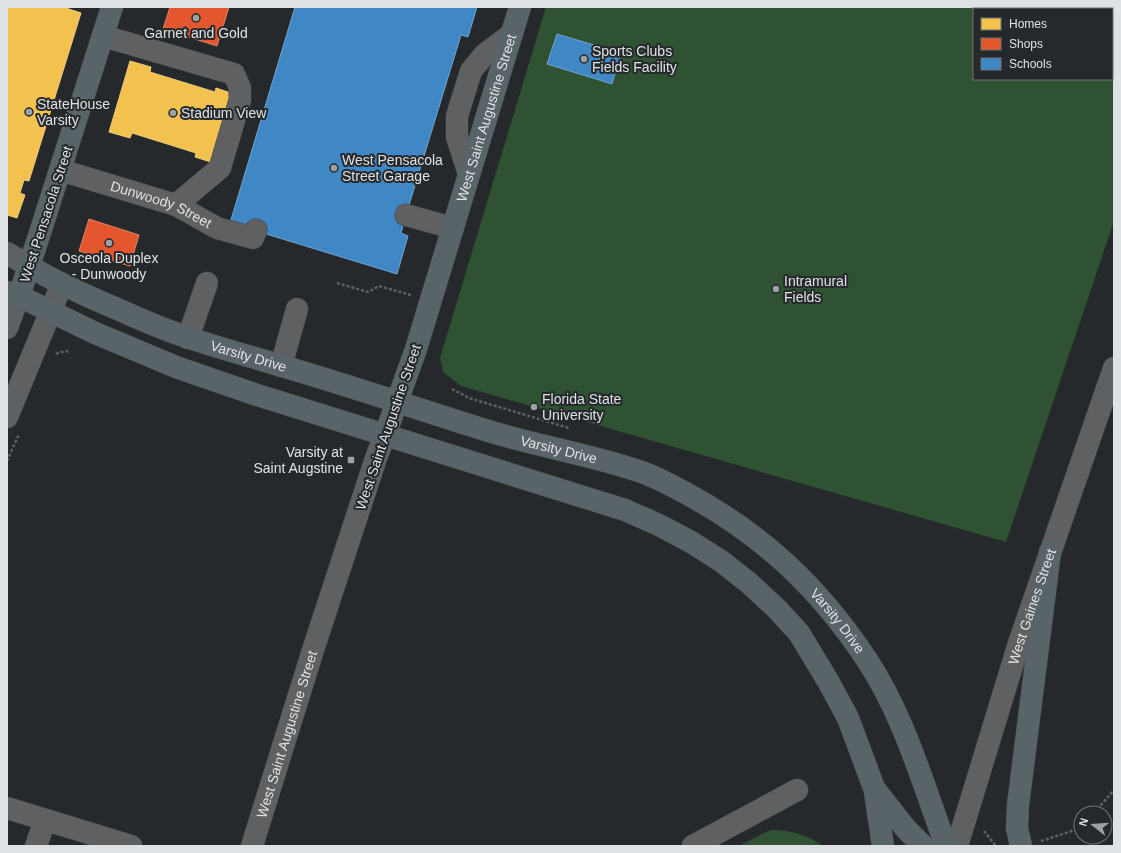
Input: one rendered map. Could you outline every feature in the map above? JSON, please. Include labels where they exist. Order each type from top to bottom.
[{"type":"main road","name":"West Pensacola Street","points":[[13,294],[29,266],[112,7]]},
{"type":"main road","name":"West Saint Augustine Street","points":[[385,435],[416,349],[520,7]]},
{"type":"main road","name":"Varsity Drive","points":[[29,266],[62,284],[142,320],[188,338],[507,436],[630,468],[676,488],[720,513],[749,532],[779,556],[803,579],[835,616],[868,663],[902,729],[946,846]]},
{"type":"main road","points":[[13,294],[95,333],[176,367],[254,394],[625,510],[659,525],[691,542],[721,561],[777,609],[799,633],[828,681],[848,718],[874,788],[883,846]]},
{"type":"main road","points":[[1030,844],[1017,828],[1018,805],[1050,552]]},
{"type":"main road","points":[[874,788],[906,829],[923,846]]},
{"type":"street","points":[[469,174],[457,136],[457,116],[468,79],[471,71],[485,54],[512,34]]},
{"type":"street","points":[[103,36],[234,74],[240,88],[240,100],[220,168],[176,205]]},
{"type":"street","name":"Dunwoody Street","points":[[60,170],[176,205],[217,228],[253,238],[256,230]]},
{"type":"street","points":[[406,215],[453,228]]},
{"type":"street","name":"Varsity Drive","points":[[7,254],[29,266]]},
{"type":"street","points":[[188,338],[207,283]]},
{"type":"street","points":[[7,417],[62,284]]},
{"type":"street","name":"West Pensacola Street","points":[[7,328],[13,294]]},
{"type":"street","points":[[281,366],[297,309]]},
{"type":"street","name":"West Gaines Street","points":[[957,846],[1008,675],[1114,368]]},
{"type":"street","name":"West Saint Augustine Street","points":[[252,846],[313,650],[376,458],[385,435]]},
{"type":"street","points":[[693,846],[797,790]]},
{"type":"street","points":[[7,808],[120,844]]},
{"type":"street","points":[[36,846],[46,820]]},
{"type":"path","points":[[337,282],[368,292],[379,286],[411,295]]},
{"type":"path","points":[[1101,805],[1114,790]]},
{"type":"path","points":[[1030,844],[1073,831]]},
{"type":"green space","name":"Intramural Fields","points":[[546,7],[1114,7],[1114,221],[1006,542],[461,386],[443,372],[440,358]]},
{"type":"green space","points":[[770,830],[798,834],[810,838],[823,846],[739,846]]},
{"type":"building: Homes","name":"StateHouse Varsity","points":[[7,7],[63,7],[81,13],[29,181],[24,180],[20,193],[25,195],[17,218],[7,215]]},
{"type":"building: Homes","name":"Stadium View","points":[[130,61],[151,67],[150,72],[215,92],[216,88],[237,95],[217,164],[195,157],[196,153],[132,133],[130,138],[109,132]]},
{"type":"building: Shops","name":"Garnet and Gold","points":[[170,7],[229,7],[217,46],[163,29]]},
{"type":"building: Shops","name":"Osceola Duplex - Dunwoody","points":[[89,219],[139,235],[130,266],[79,251]]},
{"type":"building: Schools","name":"West Pensacola Street Garage","points":[[295,7],[477,7],[468,37],[461,35],[406,215],[401,233],[408,236],[397,274],[230,223]]},
{"type":"building: Schools","name":"Sports Clubs Fields Facility","points":[[557,34],[621,53],[612,84],[547,64]]},
{"type":"place","name":"Garnet and Gold","points":[[196,18]]},
{"type":"place","name":"Sports Clubs Fields Facility","points":[[584,59]]},
{"type":"place","name":"StateHouse Varsity","points":[[29,112]]},
{"type":"place","name":"Stadium View","points":[[173,113]]},
{"type":"place","name":"West Pensacola Street Garage","points":[[334,168]]},
{"type":"place","name":"Osceola Duplex - Dunwoody","points":[[109,243]]},
{"type":"place","name":"Intramural Fields","points":[[776,289]]},
{"type":"place","name":"Florida State University","points":[[534,407]]},
{"type":"place","name":"Varsity at Saint Augstine","points":[[351,460]]}]
